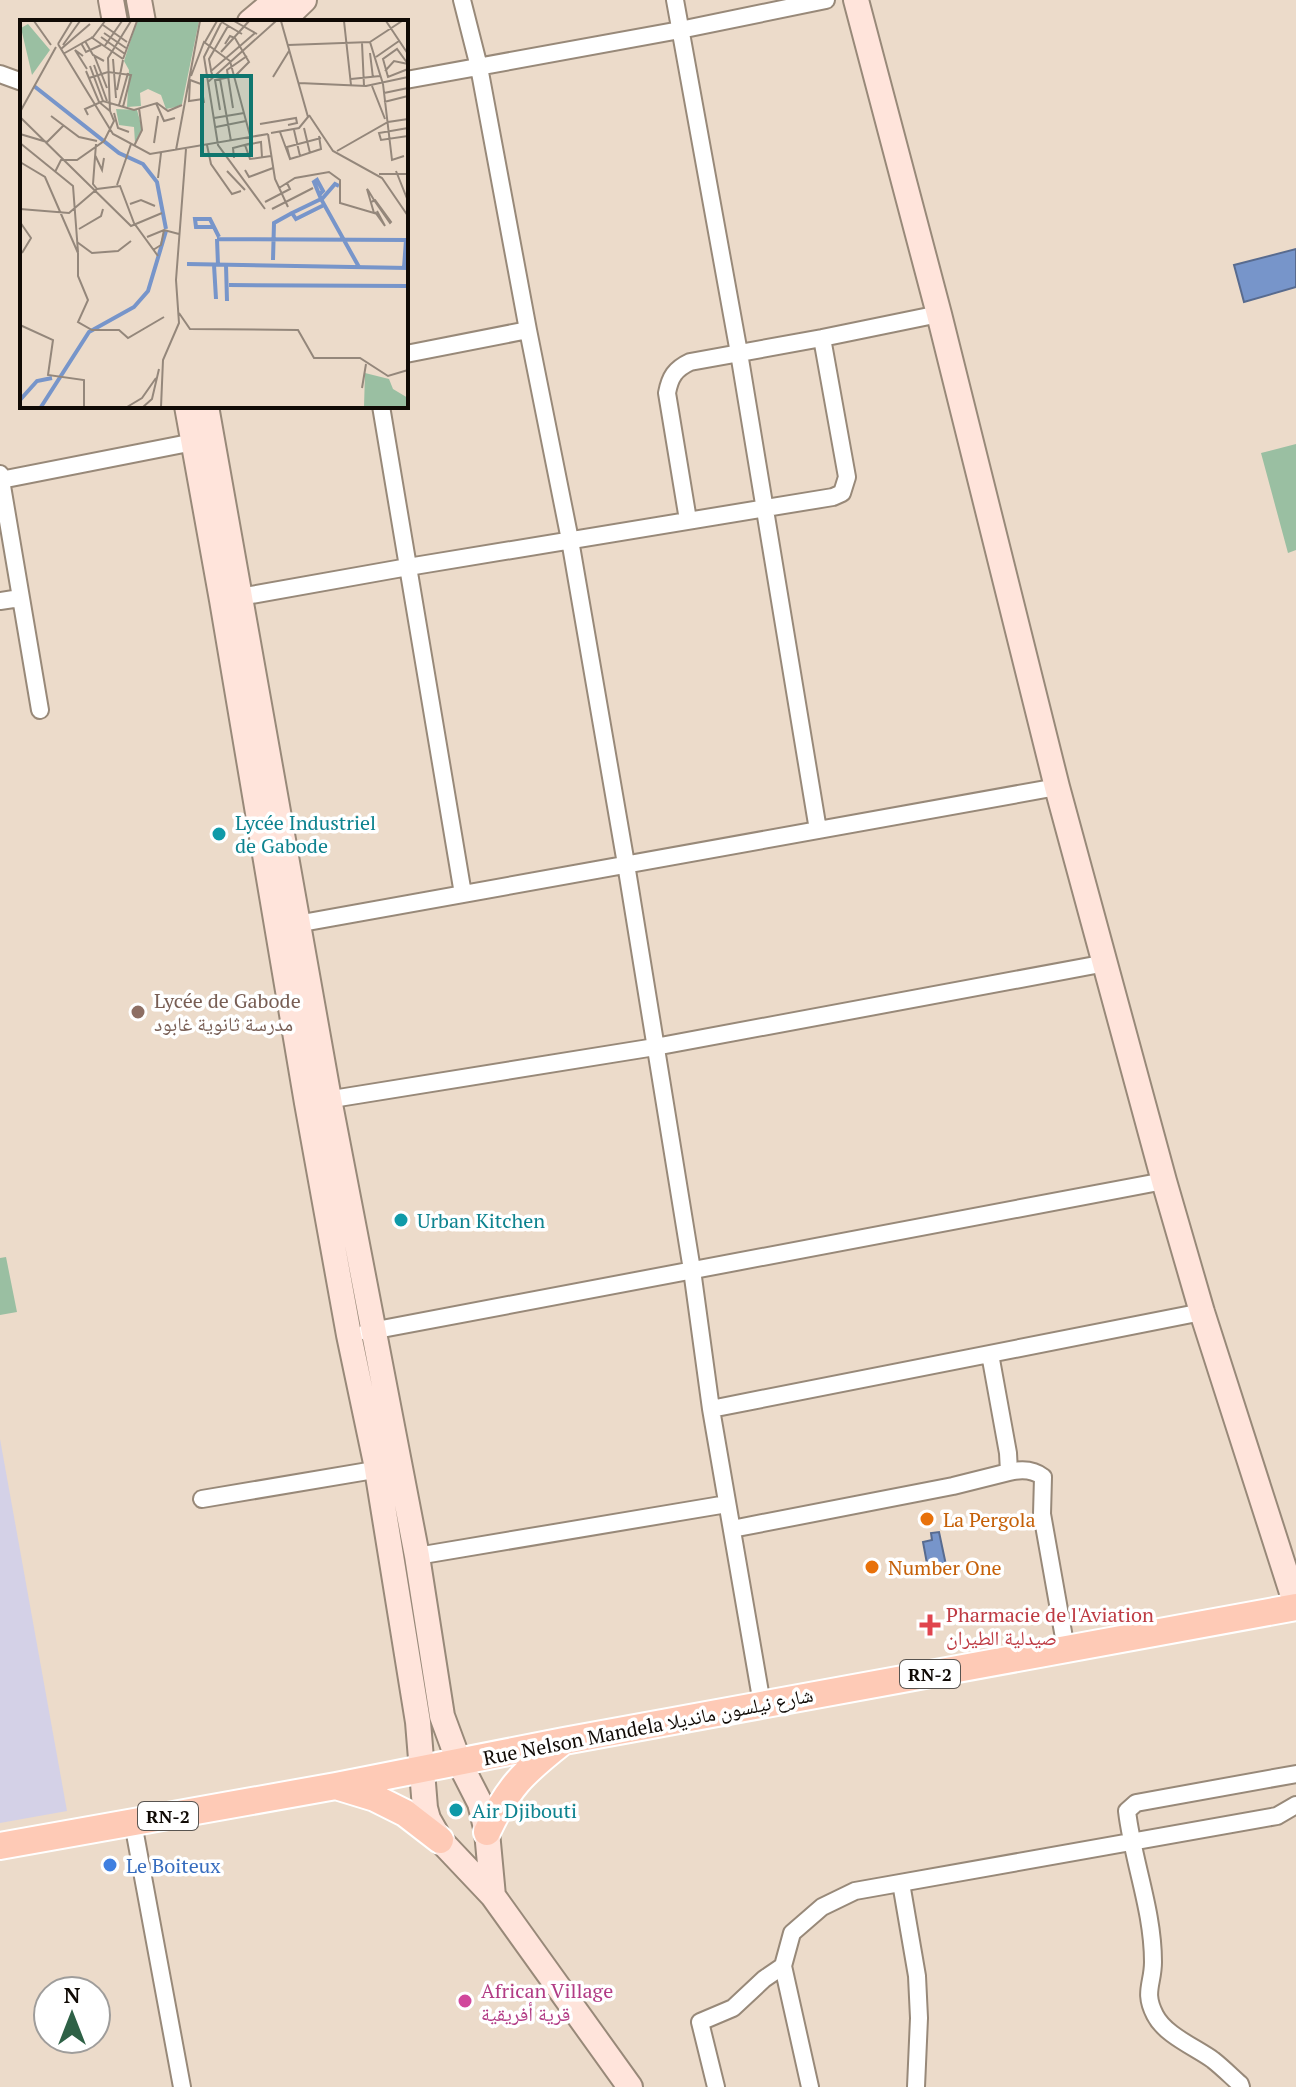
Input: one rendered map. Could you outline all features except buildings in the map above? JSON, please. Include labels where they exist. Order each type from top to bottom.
[{"type":"main road","name":"Rue Nelson Mandela شارع نيلسون مانديلا","points":[[0,1846],[1296,1606]]},
{"type":"main road","points":[[487,1832],[500,1804],[526,1771],[564,1741]]},
{"type":"main road","points":[[336,1786],[375,1798],[405,1813],[440,1840]]},
{"type":"street","points":[[111,0],[115,20]]},
{"type":"street","points":[[139,0],[143,20]]},
{"type":"street","points":[[253,20],[276,6],[304,0]]},
{"type":"street","points":[[462,0],[479,67],[570,540],[626,864],[692,1270],[711,1409],[762,1704]]},
{"type":"street","points":[[675,0],[739,353],[818,830]]},
{"type":"street","points":[[408,80],[826,0]]},
{"type":"street","points":[[856,0],[939,314],[1057,787],[1164,1181],[1202,1312],[1296,1606]]},
{"type":"street","points":[[0,74],[20,81]]},
{"type":"street","points":[[688,520],[667,393],[677,368],[690,362],[939,314]]},
{"type":"street","points":[[408,354],[528,330]]},
{"type":"street","points":[[240,597],[833,497],[842,493],[847,477],[822,338]]},
{"type":"street","points":[[188,408],[203,440],[240,597],[288,926]]},
{"type":"street","points":[[206,408],[203,440],[318,1101],[349,1335],[417,1556],[442,1716],[459,1762],[480,1803],[487,1832],[493,1896]]},
{"type":"street","points":[[381,408],[463,894]]},
{"type":"street","points":[[40,710],[1,477],[203,440]]},
{"type":"street","points":[[0,601],[20,598]]},
{"type":"street","points":[[288,926],[1057,787]]},
{"type":"street","points":[[318,1101],[655,1047],[1106,963]]},
{"type":"street","points":[[318,1101],[373,1331],[428,1819],[440,1840],[493,1896],[630,2087]]},
{"type":"street","points":[[349,1335],[1164,1181]]},
{"type":"street","points":[[711,1409],[1202,1312]]},
{"type":"street","points":[[990,1354],[1009,1472]]},
{"type":"street","points":[[202,1499],[388,1467]]},
{"type":"street","points":[[732,1529],[953,1486],[1018,1470],[1037,1472],[1043,1477],[1042,1514],[1066,1649]]},
{"type":"street","points":[[417,1556],[727,1504]]},
{"type":"street","points":[[1241,2087],[1214,2060],[1177,2038],[1156,2018],[1148,1994],[1153,1965],[1150,1921],[1131,1842],[1127,1811],[1136,1803],[1296,1774]]},
{"type":"street","points":[[810,2087],[783,1966],[792,1933],[822,1907],[855,1891],[1277,1816],[1296,1805]]},
{"type":"street","points":[[133,1823],[182,2087]]},
{"type":"street","points":[[901,1883],[917,1976],[916,2087]]},
{"type":"street","points":[[716,2087],[700,2022],[733,2008],[783,1966]]},
{"type":"shaded area","points":[[0,1439],[67,1811],[0,1823]]},
{"type":"green space","points":[[1296,444],[1296,550],[1288,553],[1261,453]]},
{"type":"green space","points":[[6,1257],[17,1312],[0,1315],[0,1258]]},
{"type":"water","points":[[1296,249],[1296,287],[1244,302],[1234,265]]},
{"type":"water","points":[[939,1532],[946,1565],[928,1569],[923,1542],[932,1540],[931,1533]]},
{"type":"place","name":"Lycée Industriel de Gabode","points":[[219,834]]},
{"type":"place","name":"Lycée de Gabode مدرسة ثانوية غابود","points":[[138,1012]]},
{"type":"place","name":"Urban Kitchen","points":[[401,1220]]},
{"type":"place","name":"La Pergola","points":[[927,1519]]},
{"type":"place","name":"Number One","points":[[872,1567]]},
{"type":"place","name":"Pharmacie de l'Aviation صيدلية الطيران","points":[[930,1625]]},
{"type":"place","name":"Air Djibouti","points":[[456,1810]]},
{"type":"place","name":"Le Boiteux","points":[[110,1865]]},
{"type":"place","name":"African Village قرية أفريقية","points":[[465,2001]]}]
